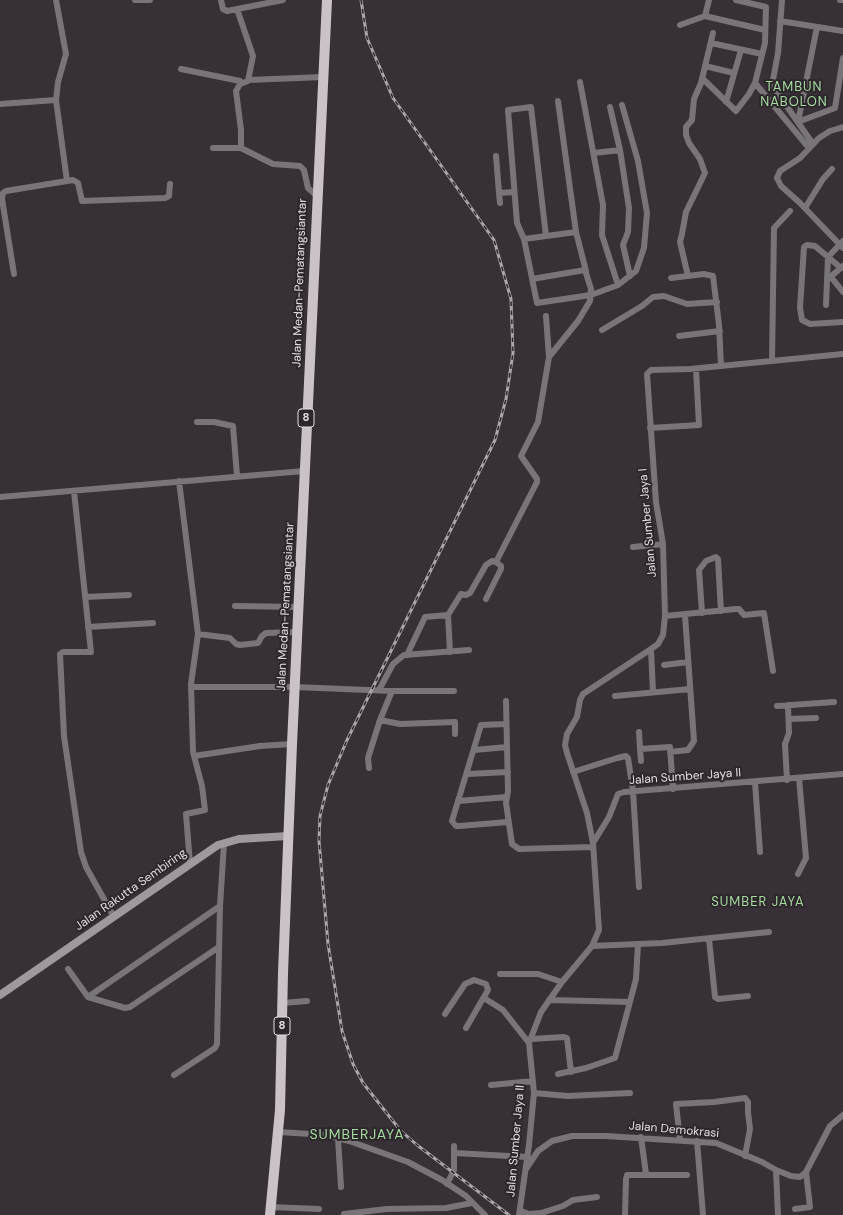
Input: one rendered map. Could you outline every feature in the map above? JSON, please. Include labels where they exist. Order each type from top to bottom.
[{"type":"highway","name":"Jalan Medan-Pematangsiantar","points":[[270,1211],[279,1132],[288,836],[327,0]]},
{"type":"main road","name":"Jalan Rakutta Sembiring","points":[[0,995],[190,864],[224,843],[239,839],[288,836]]},
{"type":"street","points":[[56,0],[66,54],[58,82],[56,100],[66,181]]},
{"type":"street","points":[[135,0],[150,0]]},
{"type":"street","points":[[221,0],[224,10],[283,0]]},
{"type":"street","points":[[705,16],[709,0]]},
{"type":"street","points":[[702,78],[734,111],[737,111],[750,94],[755,83],[762,54],[766,7],[736,0]]},
{"type":"street","points":[[782,0],[778,53],[772,85],[798,121],[811,146]]},
{"type":"street","points":[[237,9],[253,56],[248,80]]},
{"type":"street","points":[[680,25],[705,16],[765,30]]},
{"type":"street","points":[[780,21],[843,31]]},
{"type":"street","points":[[798,121],[817,27]]},
{"type":"street","points":[[688,276],[680,242],[686,212],[705,173],[700,159],[689,143],[686,135],[686,127],[692,120],[694,99],[702,78],[713,33]]},
{"type":"street","points":[[711,42],[762,54]]},
{"type":"street","points":[[726,102],[741,50]]},
{"type":"street","points":[[798,121],[835,108],[843,58]]},
{"type":"street","points":[[705,66],[734,72]]},
{"type":"street","points":[[182,69],[237,79],[240,84]]},
{"type":"street","points":[[241,148],[241,130],[236,91],[240,84],[247,82],[248,80],[323,77]]},
{"type":"street","points":[[580,82],[603,205],[602,235],[618,285]]},
{"type":"street","points":[[755,83],[811,146]]},
{"type":"street","points":[[0,104],[56,100]]},
{"type":"street","points":[[549,357],[585,311],[592,289],[576,232],[558,101]]},
{"type":"street","points":[[546,236],[531,107],[508,110],[517,222],[524,239],[537,303],[591,295],[618,285],[636,271],[644,248],[647,213],[638,162],[622,105]]},
{"type":"street","points":[[610,107],[620,150],[629,208],[628,232],[623,245],[630,276]]},
{"type":"street","points":[[828,257],[842,245],[781,186],[777,178],[780,171],[800,158],[824,135],[843,127]]},
{"type":"street","points":[[213,148],[241,148],[273,164],[300,166],[304,170],[308,188],[317,196]]},
{"type":"street","points":[[594,153],[620,150]]},
{"type":"street","points":[[496,156],[500,203]]},
{"type":"street","points":[[805,208],[823,179],[832,169]]},
{"type":"street","points":[[14,274],[2,191],[73,180],[78,183],[81,200],[85,201],[165,198],[169,196],[170,184]]},
{"type":"street","points":[[499,193],[514,192]]},
{"type":"street","points":[[772,361],[774,228],[790,211]]},
{"type":"street","points":[[524,239],[576,232]]},
{"type":"street","points":[[830,278],[842,267],[815,246],[807,245],[804,247],[801,316],[805,323],[810,324],[843,322]]},
{"type":"street","points":[[826,305],[830,278],[828,257]]},
{"type":"street","points":[[532,279],[586,271]]},
{"type":"street","points":[[671,278],[704,274],[713,276],[720,331],[721,366]]},
{"type":"street","points":[[830,278],[843,292]]},
{"type":"street","points":[[602,330],[642,306],[653,297],[664,296],[687,304],[717,302]]},
{"type":"street","points":[[496,562],[537,481],[521,456],[538,422],[549,357],[546,316]]},
{"type":"street","points":[[679,336],[720,331]]},
{"type":"street","name":"Jalan Sumber Jaya I","points":[[593,845],[587,813],[565,745],[567,734],[577,717],[581,696],[651,650],[661,640],[665,616],[663,544],[656,502],[647,390],[648,371],[696,369],[843,354]]},
{"type":"street","points":[[650,428],[699,425],[696,369]]},
{"type":"street","points":[[197,422],[214,422],[233,426],[237,476]]},
{"type":"street","points":[[0,497],[304,471]]},
{"type":"street","points":[[179,481],[198,634],[191,688],[194,756],[202,786],[205,810],[186,814],[190,864]]},
{"type":"street","points":[[74,491],[91,652],[63,652],[60,657],[64,736],[81,852],[86,866],[114,916]]},
{"type":"street","points":[[633,547],[663,544]]},
{"type":"street","points":[[702,613],[699,570],[706,560],[716,557],[718,559],[722,611]]},
{"type":"street","points":[[450,652],[448,615],[461,594],[466,595],[470,593],[486,565],[492,561],[501,566],[501,569],[486,599]]},
{"type":"street","points":[[85,597],[129,596]]},
{"type":"street","points":[[235,606],[299,607]]},
{"type":"street","points":[[665,616],[739,609],[744,615],[764,613],[773,671]]},
{"type":"street","points":[[407,655],[423,618],[448,615]]},
{"type":"street","points":[[670,752],[688,750],[694,741],[684,615]]},
{"type":"street","points":[[88,626],[153,624]]},
{"type":"street","points":[[198,634],[230,638],[236,644],[240,645],[258,643],[262,636],[266,633],[298,632]]},
{"type":"street","points":[[380,690],[393,664],[398,658],[407,655],[469,650]]},
{"type":"street","points":[[651,650],[653,692]]},
{"type":"street","points":[[664,665],[688,662]]},
{"type":"street","points":[[191,688],[295,687],[392,691],[454,691]]},
{"type":"street","points":[[615,696],[690,689]]},
{"type":"street","points":[[369,768],[368,758],[380,720],[392,691]]},
{"type":"street","points":[[506,702],[508,772],[506,803],[512,844],[519,849],[593,845]]},
{"type":"street","points":[[777,706],[834,702]]},
{"type":"street","points":[[787,780],[785,744],[789,734],[788,705]]},
{"type":"street","points":[[789,719],[816,718]]},
{"type":"street","points":[[380,720],[400,724],[455,722],[455,734]]},
{"type":"street","points":[[506,724],[481,725],[452,821],[456,826],[508,822]]},
{"type":"street","points":[[639,732],[641,761]]},
{"type":"street","points":[[194,756],[260,746],[292,744]]},
{"type":"street","points":[[474,750],[507,747]]},
{"type":"street","points":[[640,749],[670,748],[673,788]]},
{"type":"street","points":[[573,772],[627,756],[633,792],[639,887]]},
{"type":"street","points":[[467,774],[508,772]]},
{"type":"street","name":"Jalan Sumber Jaya II","points":[[520,1213],[534,1093],[530,1041],[541,1012],[562,982],[592,946],[599,930],[600,922],[593,845],[609,817],[618,794],[843,774]]},
{"type":"street","points":[[798,874],[806,858],[799,778]]},
{"type":"street","points":[[754,782],[760,852]]},
{"type":"street","points":[[458,801],[507,797]]},
{"type":"street","points":[[174,1076],[215,1048],[217,1044],[220,906],[224,843]]},
{"type":"street","points":[[88,997],[220,906]]},
{"type":"street","points":[[592,946],[709,939],[769,932]]},
{"type":"street","points":[[709,939],[715,998],[748,996]]},
{"type":"street","points":[[558,1074],[571,1072],[615,1058],[636,979],[638,944]]},
{"type":"street","points":[[68,969],[88,997],[125,1008],[130,1007],[219,947]]},
{"type":"street","points":[[500,974],[538,974],[562,982]]},
{"type":"street","points":[[445,1014],[462,987],[468,982],[477,980],[486,984],[488,990],[466,1028]]},
{"type":"street","points":[[484,998],[503,1010],[530,1041],[564,1037],[567,1038],[571,1072]]},
{"type":"street","points":[[549,1000],[630,1002]]},
{"type":"street","points":[[282,1003],[307,1001]]},
{"type":"street","points":[[491,1085],[533,1081]]},
{"type":"street","points":[[534,1093],[568,1096],[630,1093]]},
{"type":"street","points":[[680,1140],[676,1104],[714,1102],[745,1098],[748,1102],[750,1130],[745,1156]]},
{"type":"street","points":[[811,1215],[806,1172],[830,1126],[843,1115]]},
{"type":"street","points":[[279,1132],[326,1135],[408,1162],[466,1196],[485,1215]]},
{"type":"street","name":"Jalan Demokrasi","points":[[524,1172],[538,1151],[544,1146],[564,1137],[606,1136],[641,1137],[716,1143],[796,1178],[800,1177],[806,1172]]},
{"type":"street","points":[[641,1137],[646,1174]]},
{"type":"street","points":[[338,1138],[342,1187]]},
{"type":"street","points":[[697,1141],[703,1215]]},
{"type":"street","points":[[447,1184],[454,1170],[454,1150],[527,1157]]},
{"type":"street","points":[[776,1170],[778,1215]]},
{"type":"street","points":[[625,1215],[627,1175],[687,1175]]},
{"type":"street","points":[[520,1213],[542,1213],[563,1206],[577,1199],[597,1198]]},
{"type":"street","points":[[344,1214],[361,1214],[387,1209],[446,1208],[472,1202]]},
{"type":"street","points":[[795,1209],[810,1207]]},
{"type":"street","points":[[446,1208],[447,1215]]},
{"type":"street","points":[[270,1211],[319,1209]]},
{"type":"railway","points":[[361,0],[367,38],[393,98],[494,240],[511,299],[513,353],[506,399],[495,440],[347,740],[328,785],[320,816],[319,841],[328,944],[342,1031],[353,1064],[363,1083],[400,1130],[417,1145],[509,1215]]},
{"type":"district","name":"TAMBUN NABOLON","points":[[794,96]]},
{"type":"district","name":"SUMBER JAYA","points":[[758,903]]},
{"type":"district","name":"SUMBERJAYA","points":[[357,1135]]}]
